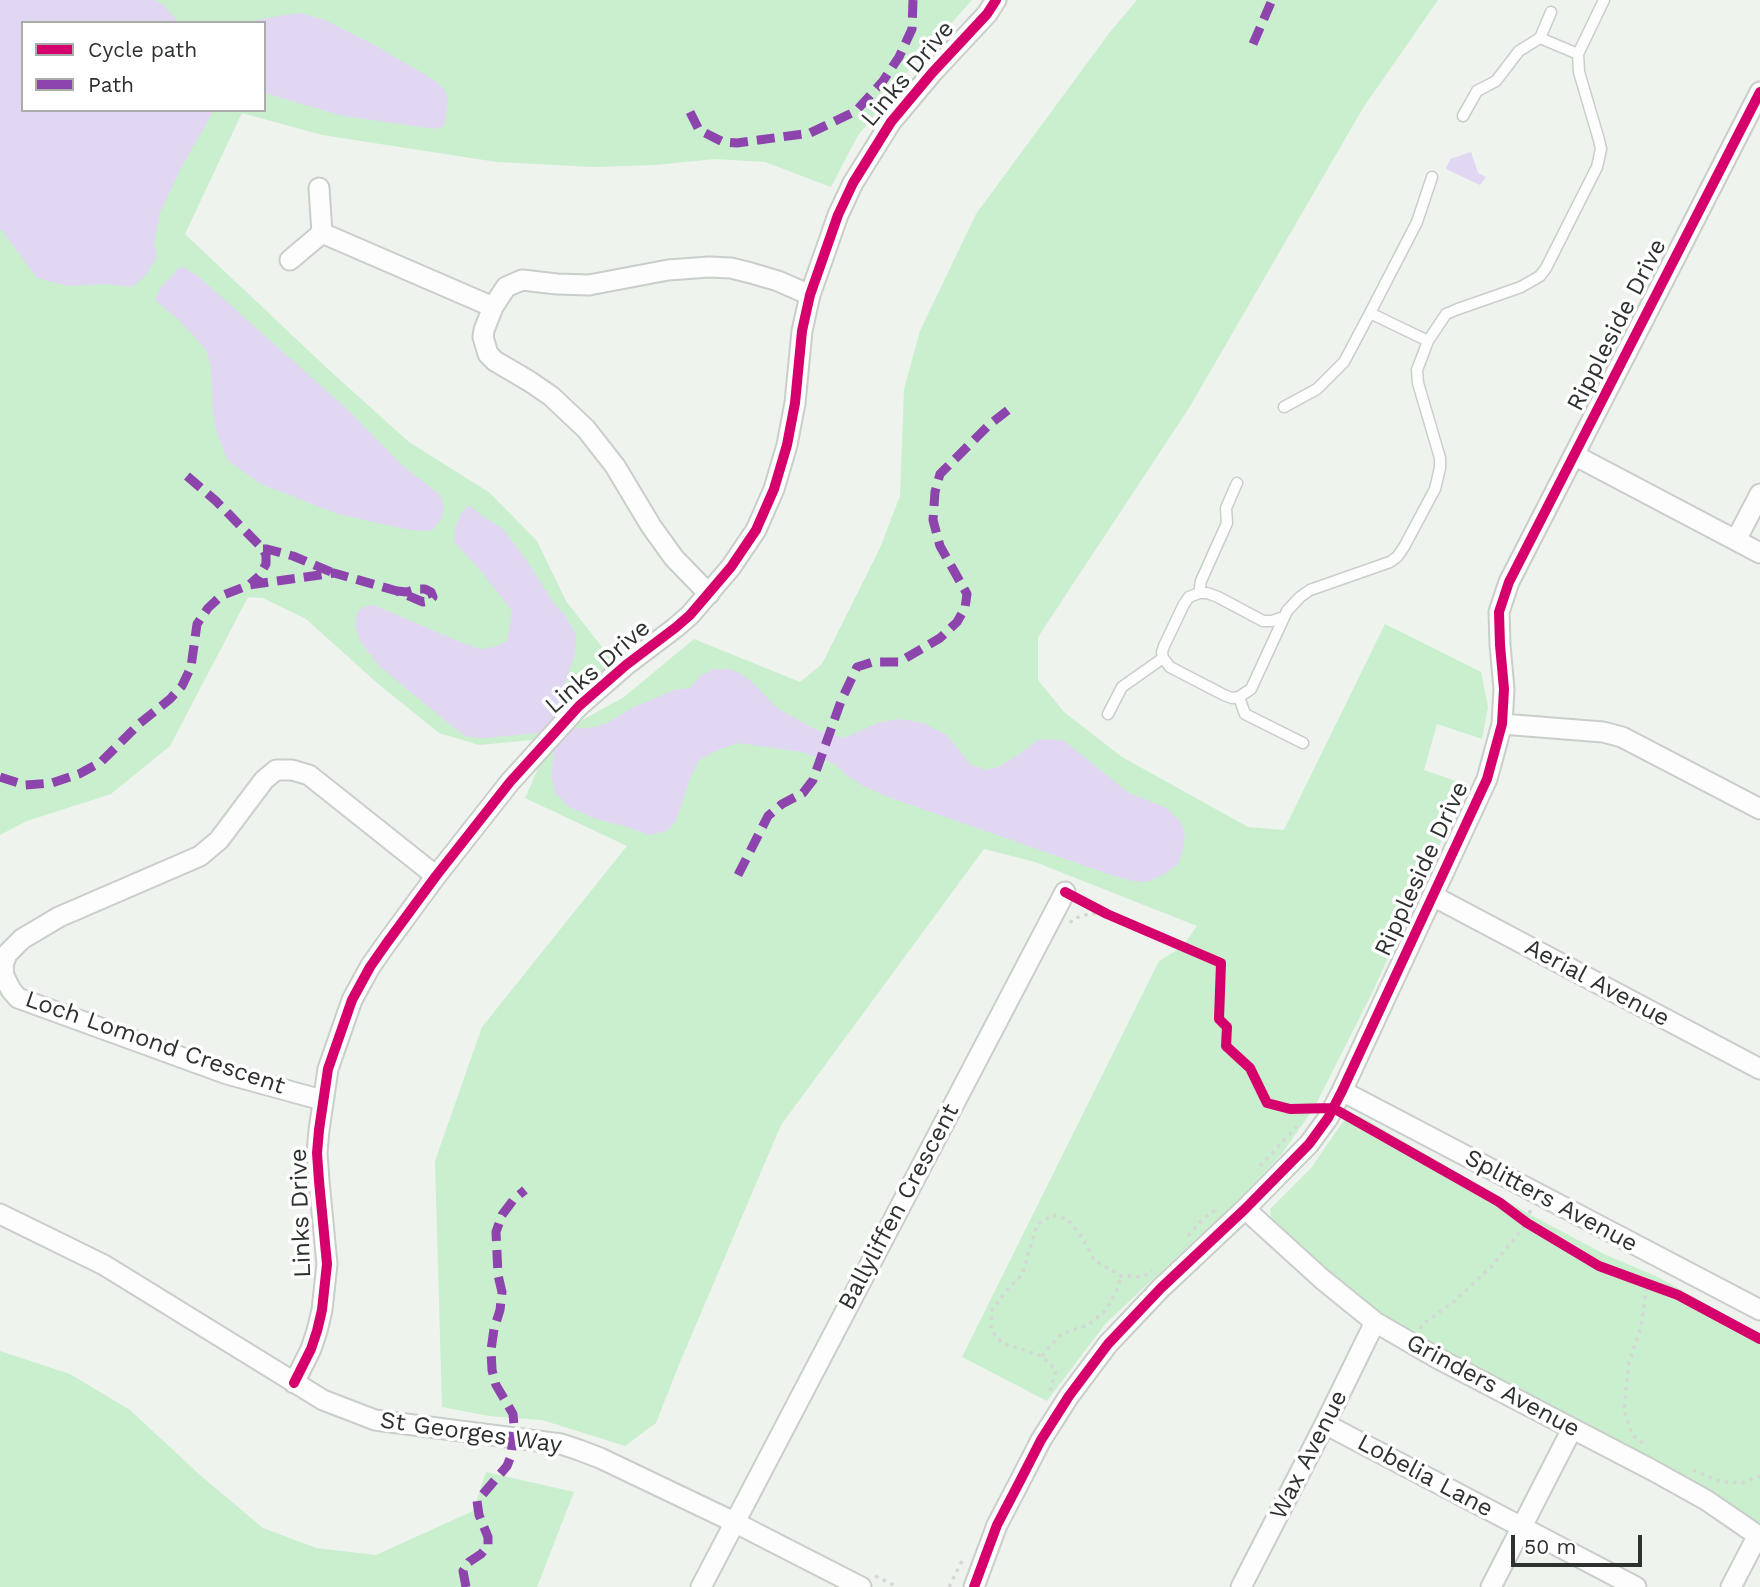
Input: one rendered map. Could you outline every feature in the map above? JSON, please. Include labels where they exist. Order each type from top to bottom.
[{"type":"street","name":"Links Drive","points":[[294,1383],[317,1331],[325,1289],[327,1264],[317,1153],[328,1069],[352,1000],[370,967],[436,876],[510,782],[579,706],[626,665],[675,628],[709,594],[731,568],[756,530],[774,489],[787,445],[795,403],[799,351],[810,295],[838,215],[853,183],[891,121],[987,14],[996,0]]},
{"type":"street","name":"Rippleside Drive","points":[[974,1587],[998,1525],[1041,1440],[1069,1396],[1108,1344],[1161,1288],[1309,1144],[1328,1118],[1487,779],[1502,724],[1504,678],[1499,626],[1501,605],[1509,582],[1760,92]]},
{"type":"street","points":[[319,188],[323,233]]},
{"type":"street","points":[[323,233],[493,307]]},
{"type":"street","points":[[290,260],[323,233]]},
{"type":"street","points":[[709,594],[674,558],[639,508],[627,485],[586,429],[551,396],[495,361],[488,354],[483,337],[484,330],[493,307],[506,287],[522,280],[589,285],[668,271],[731,268],[778,281],[810,295]]},
{"type":"street","points":[[1574,455],[1760,553]]},
{"type":"street","points":[[1737,540],[1760,494]]},
{"type":"street","points":[[1502,724],[1603,732],[1622,737],[1760,809]]},
{"type":"street","name":"Loch Lomond Crescent","points":[[322,1100],[227,1074],[18,998],[4,976],[3,965],[7,954],[22,939],[59,917],[200,856],[219,841],[269,775],[276,770],[300,771],[317,780],[436,876]]},
{"type":"street","name":"Ballyliffen Crescent","points":[[701,1587],[1065,892]]},
{"type":"street","name":"Aerial Avenue","points":[[1433,896],[1760,1069]]},
{"type":"street","name":"Splitters Avenue","points":[[1342,1091],[1760,1310]]},
{"type":"street","name":"Grinders Avenue","points":[[1245,1209],[1322,1279],[1375,1322],[1706,1500],[1759,1536]]},
{"type":"street","name":"St Georges Way","points":[[0,1214],[114,1271],[323,1400],[375,1420],[561,1444],[579,1450],[734,1522],[861,1587]]},
{"type":"street","name":"Wax Avenue","points":[[1241,1587],[1375,1322]]},
{"type":"street","name":"Lobelia Lane","points":[[1325,1424],[1636,1587]]},
{"type":"street","points":[[1491,1587],[1572,1429]]},
{"type":"street","points":[[1731,1587],[1759,1536]]},
{"type":"lane","points":[[1284,617],[1263,621],[1218,597],[1199,593],[1189,597],[1184,604],[1164,646],[1163,658],[1170,667],[1224,695],[1239,697],[1251,689],[1292,604],[1310,590],[1390,562],[1398,556],[1434,489],[1440,468],[1440,458],[1418,383],[1417,370],[1428,341],[1446,314],[1521,287],[1540,276],[1597,167],[1600,158],[1599,140],[1579,72],[1578,54],[1604,0]]},
{"type":"lane","points":[[1462,116],[1477,91],[1496,81],[1519,51],[1540,37],[1551,12]]},
{"type":"lane","points":[[1540,37],[1578,54]]},
{"type":"lane","points":[[1284,407],[1317,389],[1344,362],[1417,222],[1432,177]]},
{"type":"lane","points":[[1370,313],[1428,341]]},
{"type":"lane","points":[[1199,593],[1201,581],[1227,523],[1226,508],[1237,483]]},
{"type":"lane","points":[[1108,714],[1122,687],[1163,658]]},
{"type":"lane","points":[[1239,697],[1245,714],[1303,743]]},
{"type":"path","points":[[1065,892],[1119,919]]},
{"type":"path","points":[[1257,1170],[1306,1117]]},
{"type":"path","points":[[1411,1343],[1423,1324],[1456,1300],[1483,1274],[1522,1220],[1535,1192]]},
{"type":"path","points":[[1181,1244],[1202,1220],[1220,1206]]},
{"type":"path","points":[[1047,1401],[1056,1371],[1042,1356],[1002,1343],[991,1330],[992,1310],[1022,1275],[1037,1226],[1052,1214],[1068,1219],[1082,1237],[1094,1260],[1121,1276],[1143,1276],[1153,1268]]},
{"type":"path","points":[[1522,1220],[1539,1230]]},
{"type":"path","points":[[1042,1356],[1061,1334],[1088,1325],[1105,1311],[1116,1293],[1121,1276]]},
{"type":"path","points":[[1635,1280],[1652,1286],[1629,1362],[1624,1410],[1632,1435],[1651,1449]]},
{"type":"path","points":[[1689,1468],[1721,1482],[1742,1483],[1760,1476]]},
{"type":"path","points":[[949,1587],[967,1552]]},
{"type":"green space","points":[[0,0],[972,0],[904,76],[857,137],[831,187],[765,162],[715,159],[594,167],[497,162],[322,135],[242,113],[185,234],[409,442],[490,493],[537,541],[566,601],[609,656],[630,650],[575,724],[624,697],[694,639],[800,682],[822,664],[880,548],[900,496],[904,389],[920,331],[976,214],[1110,32],[1137,0],[1438,0],[1363,108],[1189,408],[1038,637],[1038,680],[1064,712],[1122,757],[1248,827],[1284,830],[1385,624],[1481,672],[1488,707],[1482,739],[1437,724],[1424,770],[1467,785],[1373,991],[1314,1108],[1281,1155],[1240,1198],[1106,1323],[1047,1401],[962,1357],[1159,961],[1182,947],[1197,926],[1035,862],[984,849],[781,1125],[656,1423],[625,1446],[542,1420],[489,1416],[442,1407],[435,1161],[482,1027],[627,846],[525,798],[544,755],[532,740],[479,745],[439,733],[376,682],[306,619],[263,598],[248,597],[170,746],[111,794],[27,821],[0,835]]},
{"type":"green space","points":[[1347,1116],[1360,1116],[1529,1214],[1606,1255],[1658,1277],[1760,1334],[1760,1527],[1709,1493],[1379,1314],[1272,1222],[1270,1209],[1311,1168]]},
{"type":"green space","points":[[0,1351],[70,1374],[130,1410],[200,1475],[263,1528],[316,1548],[376,1555],[473,1511],[486,1472],[574,1492],[537,1587],[0,1587]]},
{"type":"shaded area","points":[[0,0],[154,0],[164,5],[177,21],[21,21],[21,112],[213,112],[181,168],[160,213],[154,243],[157,257],[145,276],[132,287],[105,284],[68,286],[37,278],[0,228]]},
{"type":"shaded area","points":[[301,13],[325,20],[434,80],[445,90],[448,102],[444,126],[436,129],[343,116],[266,94],[266,21],[252,21]]},
{"type":"shaded area","points":[[1471,152],[1478,173],[1486,177],[1480,185],[1446,169],[1450,159]]},
{"type":"shaded area","points":[[181,266],[198,276],[348,410],[402,465],[440,495],[444,506],[441,520],[431,531],[409,530],[338,514],[261,484],[228,461],[213,415],[211,367],[206,350],[181,322],[155,300],[160,288]]},
{"type":"shaded area","points":[[469,505],[503,529],[576,634],[575,654],[556,709],[559,717],[571,729],[596,727],[674,690],[690,688],[700,676],[713,669],[730,669],[742,674],[777,708],[816,730],[844,738],[880,722],[901,719],[923,723],[947,735],[970,764],[985,770],[998,767],[1039,739],[1063,740],[1129,793],[1167,808],[1181,822],[1185,835],[1178,864],[1165,874],[1147,882],[1117,877],[888,797],[863,786],[835,764],[802,752],[738,743],[699,760],[676,821],[667,831],[649,835],[596,819],[569,807],[555,793],[552,778],[554,746],[540,733],[467,737],[379,666],[360,641],[355,625],[357,614],[363,607],[374,605],[480,649],[507,641],[512,611],[454,542],[461,513]]},
{"type":"marked path","points":[[690,112],[699,130],[723,142],[737,143],[810,133],[856,111],[883,81],[899,57],[912,29],[913,0]]},
{"type":"marked path","points":[[1253,44],[1272,0]]},
{"type":"marked path","points":[[738,875],[768,816],[782,804],[803,793],[813,780],[841,701],[857,667],[873,662],[899,662],[940,638],[957,622],[965,608],[967,594],[940,546],[933,520],[935,492],[940,474],[1008,410]]},
{"type":"marked path","points":[[187,476],[263,549],[266,564],[250,584]]},
{"type":"marked path","points":[[263,549],[293,556],[331,572]]},
{"type":"marked path","points":[[0,777],[25,785],[52,783],[79,774],[101,762],[182,686],[191,667],[197,624],[221,596],[249,585],[334,573],[397,591],[423,602],[433,597],[431,592],[425,589],[397,591]]},
{"type":"marked path","points":[[466,1587],[463,1571],[469,1562],[488,1546],[488,1537],[479,1515],[477,1501],[507,1466],[511,1456],[513,1414],[496,1385],[492,1370],[491,1350],[502,1292],[498,1275],[496,1232],[502,1215],[525,1190]]},
{"type":"cycle path","points":[[294,1383],[311,1349],[322,1310],[327,1264],[317,1153],[319,1130],[328,1069],[352,1000],[386,944],[510,782],[579,706],[690,615],[731,567],[756,530],[774,489],[787,445],[795,403],[802,331],[810,295],[838,215],[853,183],[891,122],[987,14],[996,0]]},
{"type":"cycle path","points":[[974,1587],[997,1525],[1041,1440],[1069,1396],[1108,1344],[1161,1288],[1309,1144],[1328,1118],[1487,779],[1502,724],[1504,689],[1499,612],[1509,582],[1760,92]]},
{"type":"cycle path","points":[[1065,892],[1107,914],[1221,963],[1219,1019],[1227,1027],[1226,1046],[1250,1068],[1267,1103],[1290,1109],[1333,1108],[1499,1202],[1527,1223],[1599,1266],[1678,1295],[1760,1339]]}]
